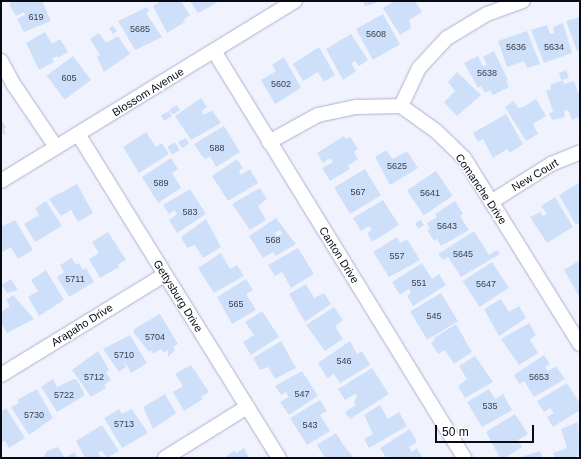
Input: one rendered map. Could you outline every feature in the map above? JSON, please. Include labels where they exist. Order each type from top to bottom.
[{"type":"street","name":"Blossom Avenue","points":[[1,181],[295,1]]},
{"type":"street","points":[[269,142],[318,116],[357,107],[401,106],[419,68],[447,38],[487,14],[523,1]]},
{"type":"street","name":"Canton Drive","points":[[214,51],[464,458]]},
{"type":"street","points":[[1,61],[14,85],[56,147]]},
{"type":"street","name":"Comanche Drive","points":[[401,106],[436,131],[464,158],[579,340]]},
{"type":"street","name":"Gettysburg Drive","points":[[78,134],[278,458]]},
{"type":"street","name":"New Court","points":[[492,202],[551,164],[580,152]]},
{"type":"street","name":"Arapaho Drive","points":[[1,375],[164,275]]},
{"type":"street","points":[[165,458],[247,407]]},
{"type":"building","points":[[14,1],[42,1],[51,21],[24,32],[17,19],[25,15],[24,12],[16,16],[9,4]]},
{"type":"building","points":[[161,1],[181,1],[190,15],[184,20],[185,22],[167,33],[153,6]]},
{"type":"building","points":[[190,1],[220,1],[198,13]]},
{"type":"building","points":[[363,1],[374,1],[376,3],[365,6]]},
{"type":"building","points":[[395,1],[415,1],[422,12],[409,20],[411,28],[400,35],[383,8]]},
{"type":"building","points":[[147,7],[149,11],[146,13],[162,37],[135,50],[118,21]]},
{"type":"building","points":[[383,14],[400,45],[373,60],[356,29]]},
{"type":"building","points":[[580,17],[580,50],[577,51],[566,21]]},
{"type":"building","points":[[563,23],[572,53],[544,63],[531,30],[547,25],[550,34],[554,33],[553,27]]},
{"type":"building","points":[[113,26],[117,31],[113,34],[109,28]]},
{"type":"building","points":[[527,31],[540,64],[527,68],[524,61],[507,67],[498,41]]},
{"type":"building","points":[[45,32],[52,44],[60,39],[68,52],[58,58],[57,56],[52,59],[54,62],[39,70],[26,43]]},
{"type":"building","points":[[99,33],[106,43],[118,36],[130,54],[104,72],[97,57],[100,55],[90,39]]},
{"type":"building","points":[[351,34],[368,60],[359,66],[355,61],[351,63],[356,71],[343,80],[326,49]]},
{"type":"building","points":[[319,47],[335,75],[324,82],[318,72],[303,81],[293,64]]},
{"type":"building","points":[[494,51],[508,80],[506,81],[509,87],[493,95],[490,90],[485,93],[481,86],[478,88],[464,63],[478,56],[483,66],[487,65],[483,57]]},
{"type":"building","points":[[73,56],[91,80],[65,100],[47,76]]},
{"type":"building","points":[[284,57],[301,88],[275,104],[261,80],[276,71],[272,65]]},
{"type":"building","points":[[566,70],[569,78],[561,80],[559,73]]},
{"type":"building","points":[[457,72],[481,95],[457,116],[444,102],[455,91],[448,82]]},
{"type":"building","points":[[563,80],[564,84],[574,81],[580,98],[580,117],[572,120],[568,110],[564,111],[565,117],[552,120],[549,113],[553,112],[546,91],[551,89],[550,85]]},
{"type":"building","points":[[201,98],[207,107],[202,111],[204,115],[212,110],[221,123],[191,140],[175,116]]},
{"type":"building","points":[[536,99],[546,116],[533,124],[538,134],[526,141],[505,107],[514,101],[518,108],[523,107]]},
{"type":"building","points":[[177,105],[180,110],[172,115],[169,110]]},
{"type":"building","points":[[169,111],[172,116],[164,121],[161,115]]},
{"type":"building","points":[[506,114],[523,144],[510,153],[507,149],[493,158],[483,139],[478,142],[473,133]]},
{"type":"building","points":[[1,120],[6,127],[4,129],[6,133],[3,135]]},
{"type":"building","points":[[224,126],[240,152],[216,167],[210,156],[205,159],[194,144]]},
{"type":"building","points":[[146,132],[156,147],[162,143],[169,154],[139,173],[123,147]]},
{"type":"building","points":[[344,136],[346,139],[350,137],[358,149],[354,152],[358,159],[348,166],[350,169],[330,181],[322,168],[333,162],[330,158],[323,163],[317,153]]},
{"type":"building","points":[[186,138],[189,144],[182,148],[178,142]]},
{"type":"building","points":[[175,142],[180,150],[172,154],[167,147]]},
{"type":"building","points":[[386,150],[393,159],[407,151],[418,168],[390,185],[375,157]]},
{"type":"building","points":[[171,158],[178,169],[172,173],[181,188],[158,203],[142,177]]},
{"type":"building","points":[[237,159],[243,168],[239,171],[241,175],[250,169],[258,183],[228,201],[212,176]]},
{"type":"building","points":[[365,169],[381,196],[350,214],[334,188]]},
{"type":"building","points":[[436,171],[453,196],[424,215],[407,191]]},
{"type":"building","points":[[580,182],[580,223],[576,225],[559,195]]},
{"type":"building","points":[[77,184],[93,213],[78,222],[71,210],[61,216],[49,199]]},
{"type":"building","points":[[260,188],[267,199],[258,206],[266,220],[250,230],[232,204]]},
{"type":"building","points":[[190,189],[206,214],[177,233],[169,220],[177,214],[174,210],[169,214],[163,205]]},
{"type":"building","points":[[555,197],[573,227],[547,243],[530,217],[540,212],[543,216],[547,214],[541,206]]},
{"type":"building","points":[[383,200],[399,225],[372,242],[367,233],[372,230],[369,226],[361,231],[353,218]]},
{"type":"building","points":[[46,201],[62,226],[35,242],[24,224],[39,215],[35,208]]},
{"type":"building","points":[[455,201],[463,214],[460,216],[469,230],[441,246],[437,239],[434,241],[427,230],[430,229],[427,223],[437,217],[435,214]]},
{"type":"building","points":[[276,218],[296,244],[276,256],[273,252],[263,258],[249,236]],"holes":[[[280,230],[282,234],[277,237],[275,233]]]},
{"type":"building","points":[[206,219],[221,247],[203,258],[195,245],[187,248],[181,237]]},
{"type":"building","points":[[15,220],[33,250],[18,259],[11,247],[1,253],[1,227]]},
{"type":"building","points":[[421,220],[424,225],[418,229],[415,224]]},
{"type":"building","points":[[474,231],[489,255],[497,250],[500,254],[461,277],[448,257],[443,260],[438,254]]},
{"type":"building","points":[[108,232],[126,260],[118,264],[119,267],[100,278],[89,259],[99,253],[92,242]]},
{"type":"building","points":[[397,237],[400,243],[407,239],[420,260],[389,277],[373,252]]},
{"type":"building","points":[[298,248],[314,274],[291,288],[282,272],[275,276],[268,265]]},
{"type":"building","points":[[221,253],[230,269],[237,265],[244,276],[214,293],[198,268]]},
{"type":"building","points":[[72,258],[76,265],[79,263],[83,270],[86,268],[94,282],[69,297],[57,277],[64,272],[60,265]]},
{"type":"building","points":[[580,260],[580,298],[564,270]]},
{"type":"building","points":[[492,262],[509,288],[480,307],[463,281]]},
{"type":"building","points":[[422,263],[432,279],[439,274],[446,285],[413,306],[407,296],[411,293],[409,289],[400,295],[392,282]]},
{"type":"building","points":[[46,270],[64,300],[39,316],[28,297],[38,291],[31,280]]},
{"type":"building","points":[[11,279],[18,290],[7,293],[2,285]]},
{"type":"building","points":[[246,279],[253,290],[246,294],[256,310],[232,324],[217,297]]},
{"type":"building","points":[[306,284],[314,298],[324,293],[331,304],[305,322],[289,294]]},
{"type":"building","points":[[441,293],[458,321],[427,340],[410,312]]},
{"type":"building","points":[[13,295],[34,319],[7,333],[1,323],[1,312],[10,306],[6,300]]},
{"type":"building","points":[[501,299],[509,312],[519,306],[526,318],[499,336],[484,309]]},
{"type":"building","points":[[334,307],[343,320],[335,326],[343,339],[325,351],[306,325]]},
{"type":"building","points":[[262,311],[279,337],[251,355],[243,342],[254,335],[245,322]]},
{"type":"building","points":[[160,314],[178,344],[173,347],[175,350],[168,357],[168,350],[163,353],[161,349],[153,354],[151,350],[149,352],[134,333],[134,329]]},
{"type":"building","points":[[529,323],[536,335],[530,340],[538,353],[519,365],[501,339]]},
{"type":"building","points":[[456,324],[472,352],[454,364],[445,350],[438,354],[431,343],[435,340],[434,338]]},
{"type":"building","points":[[130,335],[147,363],[131,373],[124,361],[126,367],[119,372],[103,349]]},
{"type":"building","points":[[281,341],[296,368],[275,379],[268,367],[260,370],[253,358]]},
{"type":"building","points":[[350,341],[357,354],[362,351],[370,365],[340,383],[334,374],[327,378],[318,363]]},
{"type":"building","points":[[98,351],[109,370],[106,372],[111,380],[104,385],[106,388],[91,397],[72,370]]},
{"type":"building","points":[[544,355],[550,364],[545,367],[548,371],[556,366],[565,379],[534,397],[524,381],[519,384],[514,375]]},
{"type":"building","points":[[475,356],[493,382],[465,398],[458,386],[467,379],[459,366]]},
{"type":"building","points":[[191,365],[209,392],[201,397],[203,399],[184,411],[173,392],[183,386],[175,374]]},
{"type":"building","points":[[372,368],[389,394],[350,419],[345,412],[356,405],[354,402],[357,396],[355,394],[345,400],[338,389]]},
{"type":"building","points":[[302,371],[318,396],[289,415],[280,402],[289,397],[286,392],[281,395],[275,386]]},
{"type":"building","points":[[53,379],[57,387],[74,379],[77,380],[84,393],[84,396],[57,412],[41,387]]},
{"type":"building","points":[[567,383],[580,404],[580,410],[553,427],[547,417],[554,413],[550,408],[544,412],[537,401]]},
{"type":"building","points":[[37,389],[53,418],[29,435],[11,407],[19,403],[17,400]]},
{"type":"building","points":[[489,389],[495,399],[503,394],[512,410],[482,427],[467,402]]},
{"type":"building","points":[[165,394],[176,413],[153,429],[143,407]]},
{"type":"building","points":[[320,400],[327,411],[320,415],[330,431],[307,445],[290,418]]},
{"type":"building","points":[[380,405],[388,419],[399,412],[407,426],[369,448],[364,439],[373,434],[364,415]]},
{"type":"building","points":[[6,408],[25,438],[9,448],[5,441],[1,443],[1,412]]},
{"type":"building","points":[[119,409],[122,414],[132,409],[148,433],[122,448],[104,418]]},
{"type":"building","points":[[515,414],[528,434],[518,440],[522,447],[505,458],[500,458],[486,432]]},
{"type":"building","points":[[578,422],[580,455],[573,458],[555,458],[553,453],[567,448],[561,429]]},
{"type":"building","points":[[102,425],[119,451],[107,458],[102,451],[98,453],[102,458],[85,458],[76,441]]},
{"type":"building","points":[[410,429],[417,442],[409,447],[412,452],[417,448],[423,458],[386,458],[380,448]]},
{"type":"building","points":[[336,433],[354,458],[325,458],[317,445]]},
{"type":"building","points":[[58,447],[65,458],[43,458],[47,451]]},
{"type":"building","points":[[244,448],[249,458],[224,458],[235,450],[236,453]]},
{"type":"building","points":[[540,451],[543,458],[518,458]]},
{"type":"building","points":[[74,452],[78,458],[65,458]]}]
